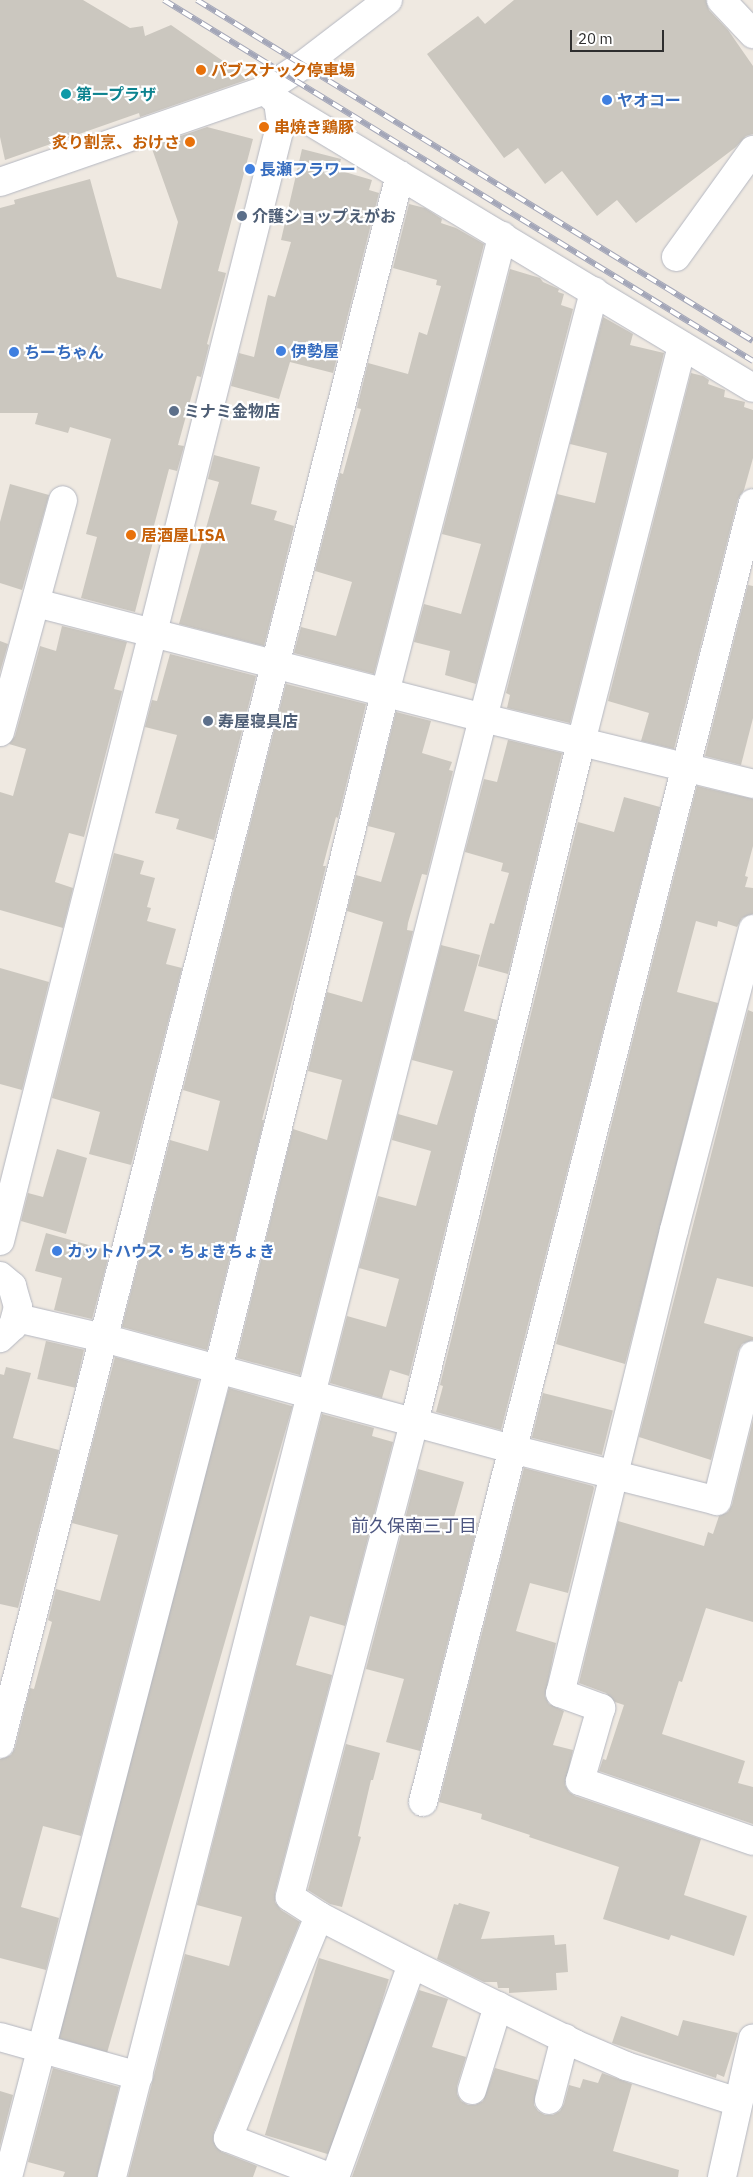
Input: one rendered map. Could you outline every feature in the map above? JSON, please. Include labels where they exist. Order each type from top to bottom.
[{"type":"street","points":[[0,182],[272,96],[303,65],[388,0]]},
{"type":"street","points":[[721,0],[753,34]]},
{"type":"street","points":[[272,96],[753,388]]},
{"type":"street","points":[[0,1241],[281,123],[272,96]]},
{"type":"street","points":[[676,257],[753,150]]},
{"type":"street","points":[[0,1744],[400,175]]},
{"type":"street","points":[[8,2177],[218,1370],[385,693],[502,236]]},
{"type":"street","points":[[112,2177],[483,718],[594,291]]},
{"type":"street","points":[[682,346],[581,742],[414,1423],[290,1897],[319,1916],[412,1964],[626,2066],[738,2102]]},
{"type":"street","points":[[0,732],[62,500]]},
{"type":"street","points":[[423,1802],[684,768],[753,503]]},
{"type":"street","points":[[36,603],[483,718],[753,784]]},
{"type":"street","points":[[753,929],[749,960],[613,1474],[560,1693],[601,1708],[580,1781],[753,1841]]},
{"type":"street","points":[[0,1276],[12,1286],[16,1296],[8,1328],[103,1338],[414,1423],[717,1501],[753,1355]]},
{"type":"street","points":[[319,1916],[228,2138],[329,2177]]},
{"type":"street","points":[[335,2177],[412,1964]]},
{"type":"street","points":[[472,2090],[498,2006]]},
{"type":"street","points":[[0,2037],[139,2076]]},
{"type":"street","points":[[549,2100],[565,2038]]},
{"type":"street","points":[[722,2177],[753,2038]]},
{"type":"building","name":"第一プラザ","points":[[0,0],[83,0],[130,28],[143,26],[145,36],[171,25],[249,79],[140,117],[139,113],[5,160],[0,137]]},
{"type":"building","name":"ヤオコー","points":[[514,0],[706,0],[709,10],[728,30],[753,66],[753,134],[746,136],[736,147],[636,223],[617,200],[597,216],[562,171],[545,184],[518,148],[504,158],[427,54],[478,16],[485,24]]},
{"type":"building","points":[[207,127],[253,139],[218,271],[226,273],[207,344],[209,345],[201,377],[197,376],[178,445],[184,446],[177,471],[169,469],[152,533],[155,534],[135,612],[81,598],[97,537],[86,534],[111,439],[70,427],[68,433],[35,424],[38,413],[0,413],[0,208],[15,204],[14,200],[90,179],[117,277],[161,289],[178,222],[151,146]]},
{"type":"building","points":[[302,149],[341,159],[338,170],[372,180],[369,190],[379,193],[333,373],[290,362],[279,399],[231,386],[239,353],[254,357],[268,295],[275,297],[291,242],[281,240]]},
{"type":"building","points":[[409,204],[425,208],[442,219],[441,223],[456,228],[484,244],[374,674],[294,653],[301,627],[336,636],[352,582],[315,571],[340,473],[343,474],[361,409],[357,408],[368,363],[408,374],[419,332],[427,335],[441,286],[436,285],[437,280],[393,268]]},
{"type":"building","points":[[510,269],[540,278],[543,282],[559,289],[558,292],[564,294],[561,305],[573,309],[476,684],[445,675],[450,651],[414,642],[424,604],[461,614],[481,544],[442,534]]},
{"type":"building","points":[[603,317],[633,334],[630,345],[664,353],[570,723],[507,708],[510,695],[506,693],[557,494],[595,503],[607,453],[570,444]]},
{"type":"building","points":[[691,373],[703,376],[709,380],[708,384],[725,390],[724,397],[745,402],[744,407],[753,410],[753,458],[744,490],[738,499],[674,749],[641,741],[649,713],[608,701]]},
{"type":"building","points":[[214,455],[260,467],[251,504],[277,511],[274,520],[294,526],[264,646],[179,624],[219,482],[208,479]]},
{"type":"building","points":[[10,484],[49,495],[22,590],[0,583],[0,522]]},
{"type":"building","points":[[748,585],[753,586],[753,718],[741,765],[705,756]]},
{"type":"building","points":[[62,626],[127,642],[114,689],[122,691],[84,837],[69,833],[55,882],[73,888],[63,928],[0,910],[0,792],[13,796],[26,749],[9,744],[15,736],[40,646],[56,651]]},
{"type":"building","points":[[0,641],[8,644],[0,672]]},
{"type":"building","points":[[170,654],[256,676],[214,840],[176,829],[179,819],[155,813],[177,735],[145,727],[152,700],[157,701]]},
{"type":"building","points":[[286,684],[366,704],[338,818],[336,817],[323,866],[326,866],[262,1120],[264,1120],[207,1350],[122,1327],[170,1140],[208,1151],[220,1101],[183,1090]]},
{"type":"building","points":[[396,712],[431,721],[422,753],[452,762],[449,770],[453,771],[427,875],[422,874],[408,923],[407,930],[413,931],[300,1375],[237,1358],[293,1129],[327,1140],[342,1080],[308,1071],[327,992],[362,1002],[383,922],[347,911],[356,875],[381,882],[395,833],[368,826]]},
{"type":"building","points":[[508,740],[562,753],[508,974],[478,966],[490,923],[494,924],[509,873],[501,871],[503,863],[465,852],[484,779],[497,782]]},
{"type":"building","points":[[697,786],[753,799],[753,846],[745,876],[748,877],[745,887],[753,888],[753,914],[742,918],[737,927],[718,921],[717,927],[696,921],[677,992],[718,1003],[625,1364],[556,1344]]},
{"type":"building","points":[[624,797],[660,807],[501,1430],[436,1412],[443,1386],[440,1385],[578,822],[614,832]]},
{"type":"building","points":[[114,853],[144,861],[140,874],[155,878],[147,907],[151,908],[147,921],[176,929],[166,964],[182,968],[131,1165],[89,1154],[100,1112],[52,1098]]},
{"type":"building","points":[[441,945],[480,955],[464,1011],[497,1020],[409,1376],[390,1370],[382,1398],[330,1383],[347,1316],[386,1327],[399,1279],[359,1268],[378,1196],[416,1206],[431,1151],[392,1140],[398,1114],[437,1125],[453,1071],[412,1060]]},
{"type":"building","points":[[0,968],[49,982],[22,1090],[0,1084]]},
{"type":"building","points":[[748,1010],[753,1012],[753,1287],[717,1278],[704,1323],[753,1337],[753,1340],[742,1344],[738,1351],[711,1460],[639,1437]]},
{"type":"building","points":[[57,1149],[87,1158],[66,1234],[21,1221],[28,1193],[43,1197]]},
{"type":"building","points":[[46,1233],[110,1251],[92,1319],[54,1310],[62,1278],[35,1271]]},
{"type":"building","points":[[46,1341],[84,1350],[75,1388],[37,1379]]},
{"type":"building","points":[[115,1357],[199,1380],[81,1836],[43,1826],[21,1907],[59,1918],[46,1970],[0,1958],[0,1759],[11,1755],[15,1748],[30,1688],[34,1689],[52,1622],[48,1620],[56,1589],[100,1601],[118,1535],[72,1523]]},
{"type":"building","points":[[6,1367],[31,1373],[13,1438],[59,1450],[18,1608],[0,1604],[0,1374],[4,1375]]},
{"type":"building","points":[[229,1388],[292,1406],[107,2052],[44,2034]]},
{"type":"building","points":[[543,1393],[613,1410],[602,1455],[532,1438]]},
{"type":"building","points":[[322,1414],[374,1428],[372,1436],[393,1442],[345,1626],[310,1616],[296,1665],[332,1675],[275,1893],[275,1902],[281,1910],[300,1922],[214,2132],[213,2140],[216,2147],[222,2152],[257,2166],[253,2177],[128,2177],[185,1954],[229,1966],[242,1917],[197,1905]]},
{"type":"building","points":[[753,1420],[753,1622],[706,1608],[682,1682],[679,1681],[662,1734],[745,1761],[738,1783],[753,1787],[753,1824],[599,1771],[603,1759],[606,1760],[624,1705],[615,1702],[606,1693],[579,1683],[618,1521],[704,1546],[708,1532],[713,1534],[719,1516],[728,1512],[732,1505]]},
{"type":"building","points":[[524,1468],[593,1486],[594,1488],[568,1593],[530,1583],[516,1631],[556,1643],[545,1696],[549,1704],[564,1711],[553,1745],[573,1750],[565,1785],[569,1792],[575,1796],[701,1839],[684,1895],[747,1916],[734,1956],[671,1935],[669,1940],[603,1919],[619,1867],[481,1819],[482,1814],[439,1802]]},
{"type":"building","points":[[418,1469],[464,1482],[454,1517],[478,1523],[420,1751],[386,1742],[404,1679],[366,1669]]},
{"type":"building","points":[[346,1744],[380,1753],[373,1780],[371,1780],[358,1836],[361,1837],[342,1907],[330,1904],[308,1890]]},
{"type":"building","points":[[459,1903],[490,1912],[481,1939],[554,1935],[555,1945],[566,1944],[568,1972],[556,1973],[557,1990],[509,1993],[509,1988],[498,1988],[497,1982],[484,1982],[437,1959],[454,1904],[458,1905]]},
{"type":"building","points":[[319,1958],[389,1979],[335,2156],[265,2135]]},
{"type":"building","points":[[419,1990],[448,1999],[432,2047],[466,2057],[457,2086],[457,2094],[461,2101],[468,2105],[475,2105],[483,2101],[495,2068],[538,2080],[534,2105],[538,2111],[545,2115],[553,2115],[560,2111],[564,2104],[569,2085],[580,2088],[583,2079],[598,2083],[602,2073],[632,2084],[613,2151],[679,2170],[678,2177],[352,2177]]},
{"type":"building","points":[[621,2016],[678,2036],[683,2020],[738,2033],[724,2077],[717,2074],[716,2078],[612,2043]]},
{"type":"building","points":[[53,2068],[119,2087],[97,2177],[63,2177],[65,2172],[28,2162]]},
{"type":"building","points":[[0,2091],[13,2095],[0,2146]]},
{"type":"railway","points":[[164,0],[753,361]]},
{"type":"railway","points":[[197,0],[753,341]]},
{"type":"place","name":"パブスナック停車場","points":[[201,70]]},
{"type":"place","name":"第一プラザ","points":[[66,94]]},
{"type":"place","name":"ヤオコー","points":[[607,100]]},
{"type":"place","name":"串焼き鶏豚","points":[[264,127]]},
{"type":"place","name":"炙り割烹、おけさ","points":[[190,142]]},
{"type":"place","name":"長瀬フラワー","points":[[250,169]]},
{"type":"place","name":"介護ショップえがお","points":[[242,216]]},
{"type":"place","name":"伊勢屋","points":[[281,351]]},
{"type":"place","name":"ちーちゃん","points":[[14,352]]},
{"type":"place","name":"ミナミ金物店","points":[[174,411]]},
{"type":"place","name":"居酒屋LISA","points":[[131,535]]},
{"type":"place","name":"寿屋寝具店","points":[[208,721]]},
{"type":"place","name":"カットハウス・ちょきちょき","points":[[57,1251]]},
{"type":"district","name":"前久保南三丁目","points":[[414,1526]]}]
